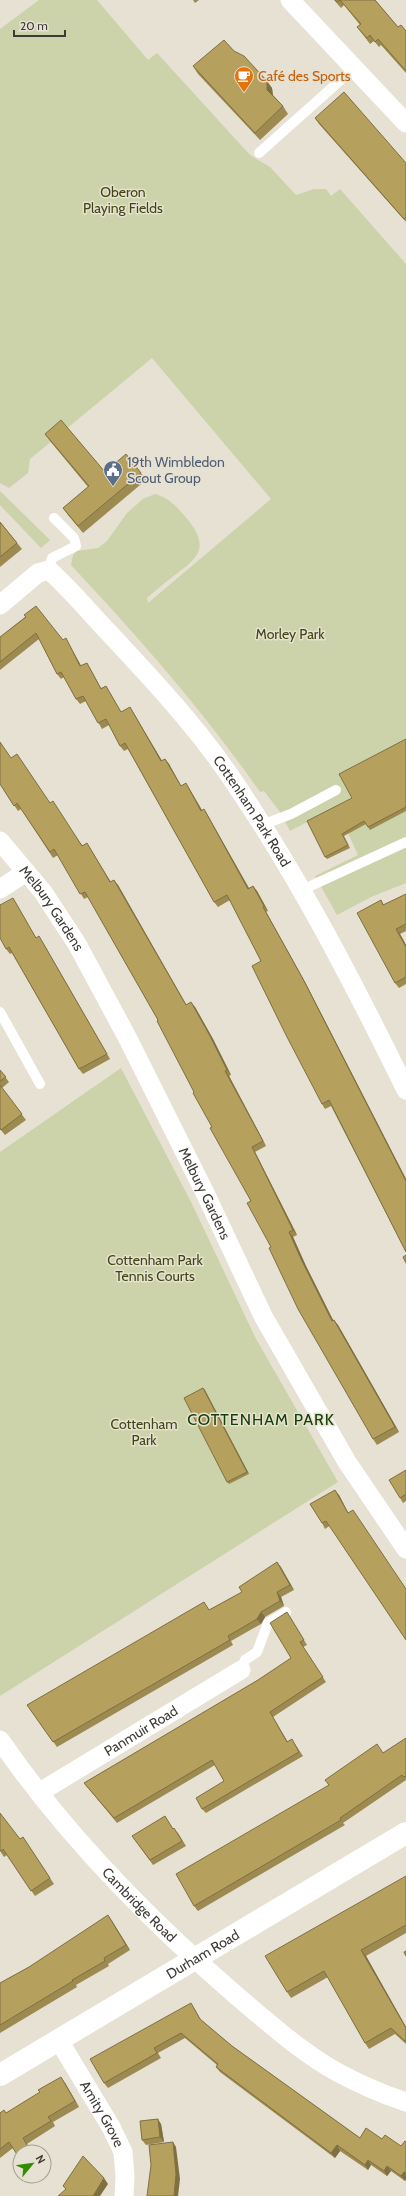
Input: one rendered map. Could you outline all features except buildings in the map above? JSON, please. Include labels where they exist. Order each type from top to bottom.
[{"type":"main road","name":"Durham Road","points":[[0,2075],[58,2039],[406,1833]]},
{"type":"street","points":[[290,0],[353,69],[406,123]]},
{"type":"street","points":[[0,605],[38,573],[47,570]]},
{"type":"street","name":"Cottenham Park Road","points":[[47,570],[137,663],[188,721],[229,775],[302,890],[363,1004],[406,1090]]},
{"type":"street","name":"Melbury Gardens","points":[[0,841],[43,892],[77,944],[206,1194],[263,1316],[303,1388],[347,1462],[406,1549]]},
{"type":"street","points":[[0,889],[26,872]]},
{"type":"street","name":"Panmuir Road","points":[[40,1792],[241,1670]]},
{"type":"street","name":"Cambridge Road","points":[[0,1740],[40,1792],[101,1865],[194,1958],[297,2045],[336,2071],[371,2090],[406,2102]]},
{"type":"street","name":"Amity Grove","points":[[58,2039],[111,2127],[123,2152],[125,2176],[124,2196]]},
{"type":"lane","points":[[259,153],[353,69]]},
{"type":"lane","points":[[47,570],[52,558],[76,546],[74,538],[54,518]]},
{"type":"lane","points":[[262,825],[290,814],[336,790]]},
{"type":"lane","points":[[302,890],[406,842]]},
{"type":"lane","points":[[0,1012],[40,1084]]},
{"type":"lane","points":[[241,1670],[245,1660],[257,1652],[268,1623],[286,1612]]},
{"type":"green space","points":[[39,0],[97,0],[148,60],[157,53],[250,155],[270,167],[296,195],[314,189],[326,189],[331,196],[340,189],[406,264],[406,883],[371,897],[337,915],[315,876],[358,855],[336,807],[290,831],[280,812],[264,791],[260,792],[193,703],[71,565],[73,555],[77,551],[98,548],[107,541],[127,513],[143,499],[155,494],[165,498],[177,508],[195,530],[199,539],[198,554],[187,566],[147,598],[148,603],[271,499],[152,358],[30,459],[28,473],[9,488],[0,483],[0,29]]},
{"type":"green space","points":[[0,491],[50,540],[41,548],[0,505]]},
{"type":"green space","name":"Cottenham Park","points":[[121,1068],[192,1204],[255,1337],[338,1482],[0,1696],[0,1152]]},
{"type":"place","name":"Café des Sports","points":[[244,93]]},
{"type":"place","name":"19th Wimbledon Scout Group","points":[[113,487]]},
{"type":"district","name":"COTTENHAM PARK","points":[[261,1419]]},
{"type":"park label","name":"Oberon Playing Fields","points":[[123,200]]},
{"type":"park label","name":"Morley Park","points":[[290,634]]},
{"type":"park label","name":"Cottenham Park Tennis Courts","points":[[155,1268]]}]
